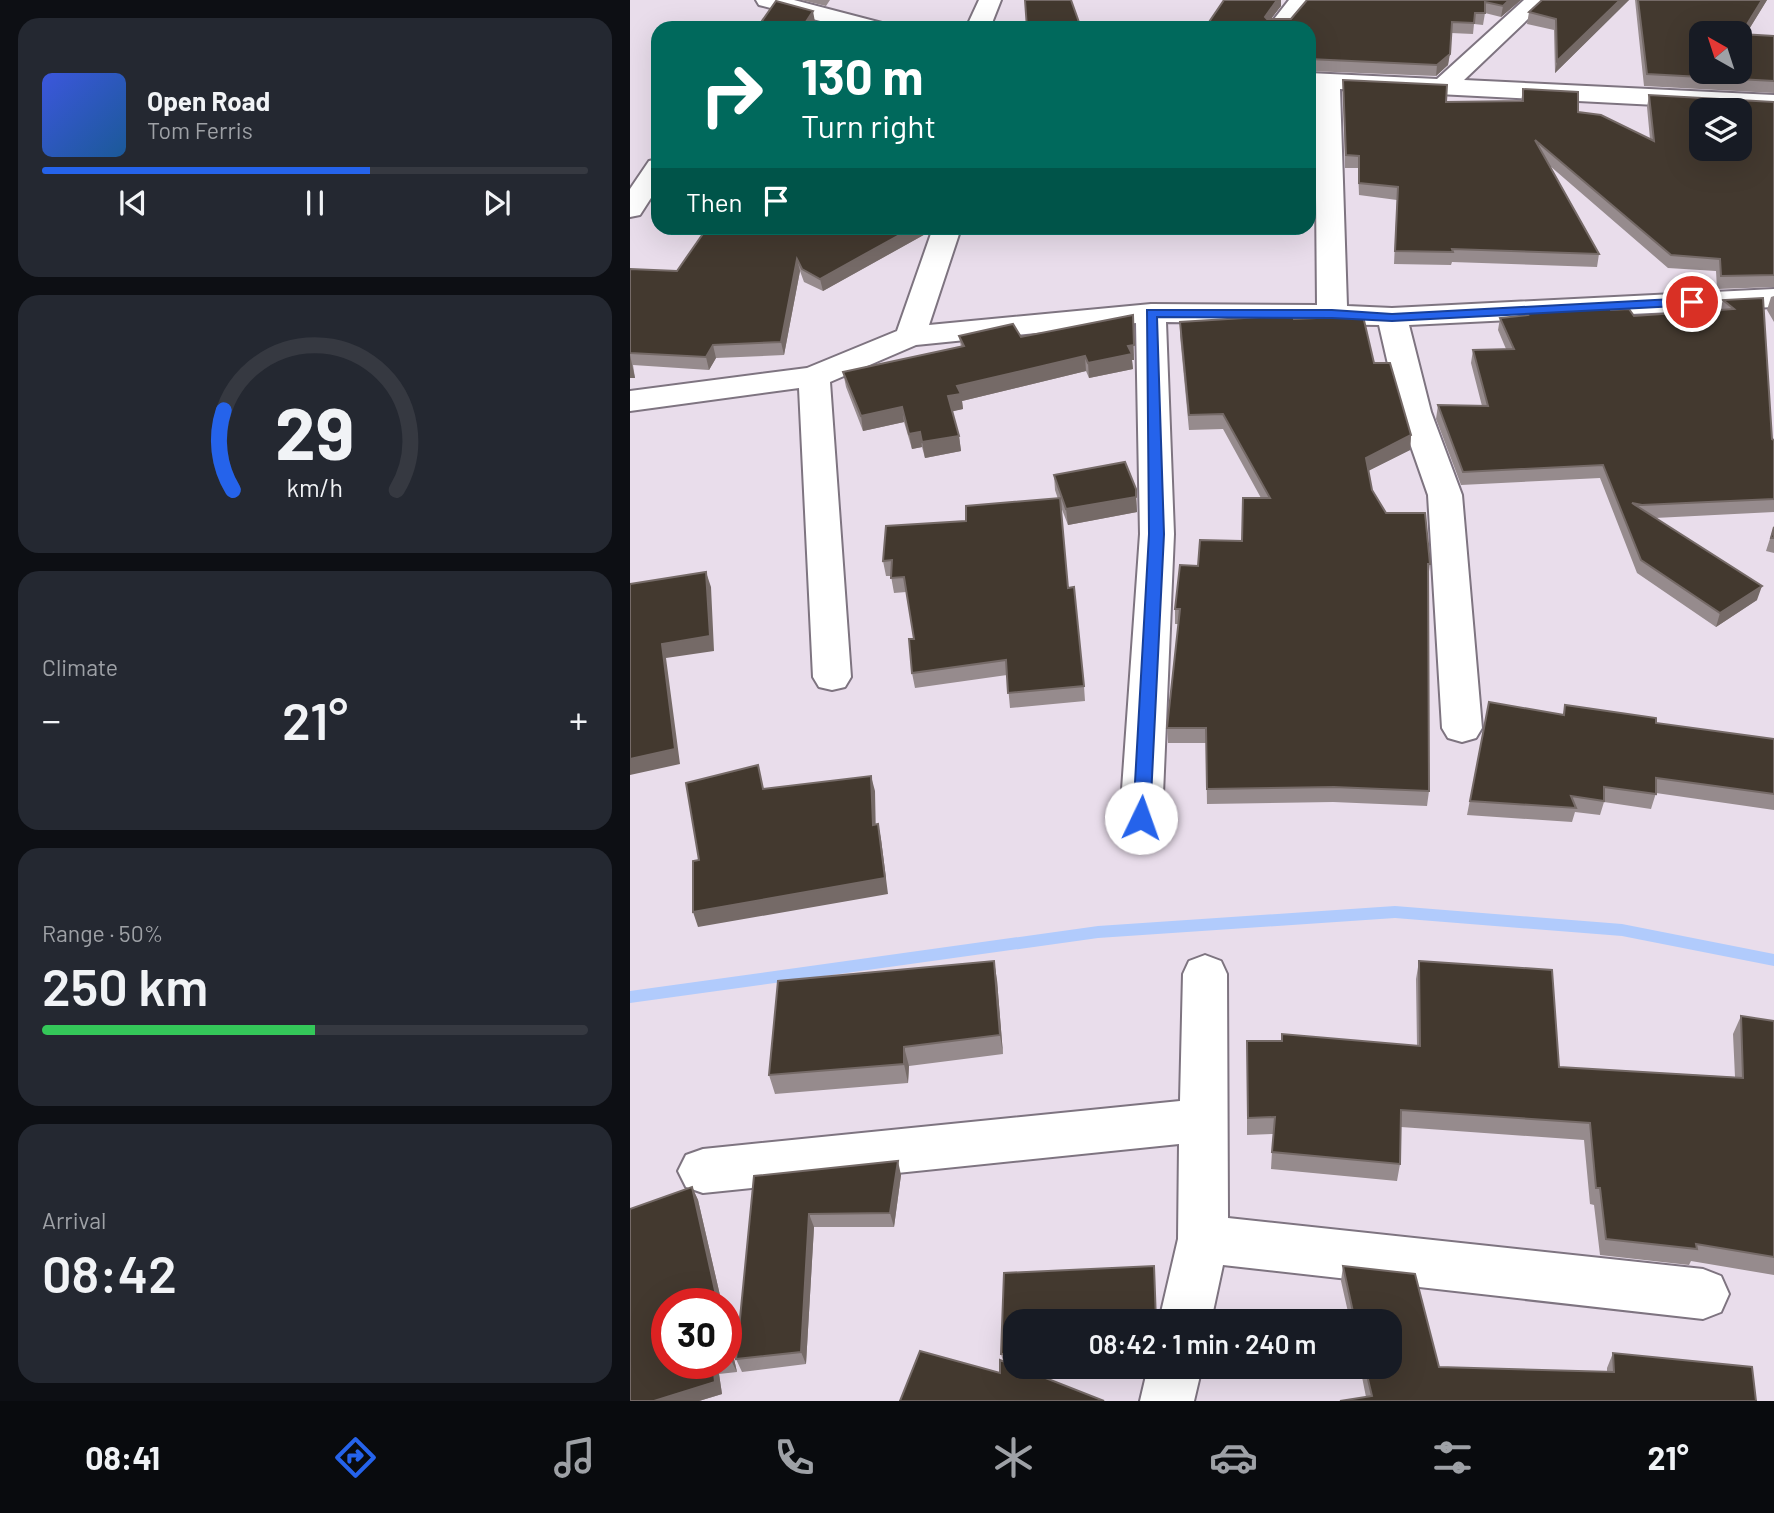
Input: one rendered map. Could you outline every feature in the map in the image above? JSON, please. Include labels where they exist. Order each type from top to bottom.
[{"type":"street","points":[[981,21],[990,0]]},
{"type":"street","points":[[1284,21],[1301,0]]},
{"type":"street","points":[[1441,88],[1537,0]]},
{"type":"street","points":[[764,6],[839,21]]},
{"type":"street","points":[[1332,314],[1318,80],[1774,103]]},
{"type":"street","points":[[630,209],[651,178]]},
{"type":"street","points":[[910,336],[945,235]]},
{"type":"street","points":[[630,401],[814,377],[910,336],[1151,313],[1392,317],[1774,298]]},
{"type":"street","points":[[1141,818],[1157,534],[1151,313]]},
{"type":"street","points":[[1392,317],[1415,412],[1445,495],[1462,728]]},
{"type":"street","points":[[814,377],[832,677]]},
{"type":"street","points":[[1188,1309],[1203,1239],[1205,974]]},
{"type":"street","points":[[703,1171],[1204,1120]]},
{"type":"street","points":[[1203,1239],[1703,1294]]},
{"type":"street","points":[[1167,1401],[1172,1379]]},
{"type":"building","points":[[1025,0],[1071,0],[1078,21],[1026,21]]},
{"type":"building","points":[[1224,0],[1277,0],[1265,17],[1291,19],[1307,0],[1509,0],[1503,6],[1485,2],[1485,13],[1475,13],[1474,23],[1452,22],[1450,54],[1437,65],[1316,59],[1316,21],[1210,21]]},
{"type":"building","points":[[1542,0],[1620,0],[1557,61],[1556,19],[1529,12]]},
{"type":"building","points":[[1638,0],[1762,0],[1749,21],[1689,21],[1689,76],[1647,74]]},
{"type":"building","points":[[776,1],[813,11],[807,21],[762,21]]},
{"type":"building","points":[[1752,35],[1774,36],[1774,81],[1752,80]]},
{"type":"building","points":[[1343,80],[1447,85],[1446,102],[1523,101],[1523,89],[1578,92],[1578,112],[1601,115],[1654,141],[1649,95],[1703,98],[1689,98],[1689,161],[1752,161],[1752,101],[1774,102],[1774,275],[1721,276],[1720,259],[1671,255],[1535,140],[1599,254],[1452,249],[1453,252],[1395,251],[1398,187],[1359,183],[1359,156],[1346,155]]},
{"type":"building","points":[[702,235],[899,235],[820,279],[802,269],[797,259],[781,342],[713,345],[706,357],[630,353],[630,269],[677,271]]},
{"type":"building","points":[[1763,298],[1774,440],[1774,499],[1642,505],[1632,503],[1762,586],[1720,613],[1641,560],[1603,465],[1463,472],[1438,405],[1488,406],[1473,350],[1514,349],[1500,318],[1528,315],[1525,310],[1610,305],[1611,310],[1629,309],[1634,316],[1734,309],[1723,300]]},
{"type":"building","points":[[1133,315],[1134,345],[1128,346],[1132,354],[1088,363],[1085,356],[957,386],[961,394],[948,396],[959,436],[922,442],[920,432],[909,434],[902,407],[861,416],[843,372],[964,346],[959,336],[1013,324],[1021,337]]},
{"type":"building","points":[[1293,315],[1294,319],[1363,316],[1374,363],[1390,363],[1411,435],[1366,458],[1372,490],[1386,513],[1425,513],[1430,564],[1429,791],[1334,787],[1207,789],[1206,728],[1167,728],[1180,609],[1175,609],[1180,565],[1198,566],[1200,540],[1242,541],[1243,498],[1270,498],[1223,414],[1189,415],[1180,322]]},
{"type":"building","points":[[1125,462],[1136,489],[1136,497],[1066,509],[1054,475]]},
{"type":"building","points":[[1060,498],[1068,588],[1074,587],[1084,686],[1008,693],[1006,660],[912,673],[909,639],[914,639],[904,577],[891,578],[892,560],[883,561],[886,526],[966,521],[966,506]]},
{"type":"building","points":[[706,572],[710,636],[662,644],[675,749],[630,759],[630,584]]},
{"type":"building","points":[[1489,702],[1564,715],[1565,705],[1656,718],[1656,723],[1774,739],[1774,794],[1656,778],[1656,794],[1604,787],[1604,801],[1571,796],[1576,808],[1470,801]]},
{"type":"building","points":[[758,765],[763,789],[871,776],[873,825],[878,824],[885,878],[693,912],[693,861],[699,860],[686,783]]},
{"type":"building","points":[[994,961],[1000,1035],[904,1047],[904,1064],[769,1075],[778,981]]},
{"type":"building","points":[[1419,961],[1552,970],[1559,1067],[1743,1078],[1741,1016],[1774,1021],[1774,1257],[1696,1244],[1697,1249],[1606,1239],[1600,1188],[1596,1188],[1590,1123],[1401,1110],[1400,1164],[1272,1152],[1275,1117],[1248,1118],[1247,1041],[1282,1041],[1282,1034],[1420,1046]]},
{"type":"building","points":[[898,1161],[890,1213],[809,1214],[801,1352],[742,1358],[742,1298],[754,1176]]},
{"type":"building","points":[[692,1187],[714,1288],[651,1288],[651,1379],[715,1379],[715,1382],[654,1401],[630,1401],[630,1209]]},
{"type":"building","points":[[1154,1266],[1156,1309],[1003,1309],[1001,1354],[1004,1273]]},
{"type":"building","points":[[1343,1266],[1415,1274],[1439,1367],[1614,1372],[1613,1353],[1752,1367],[1756,1401],[1340,1401],[1372,1396],[1368,1379],[1402,1379],[1402,1309],[1352,1309]]},
{"type":"building","points":[[920,1351],[1000,1373],[1000,1360],[1003,1361],[1003,1379],[1048,1379],[1104,1401],[900,1401]]},
{"type":"waterway","points":[[630,997],[1098,932],[1395,912],[1622,930],[1774,960]]},
{"type":"route","points":[[1141,818],[1157,534],[1151,313],[1392,317],[1692,302]]}]
